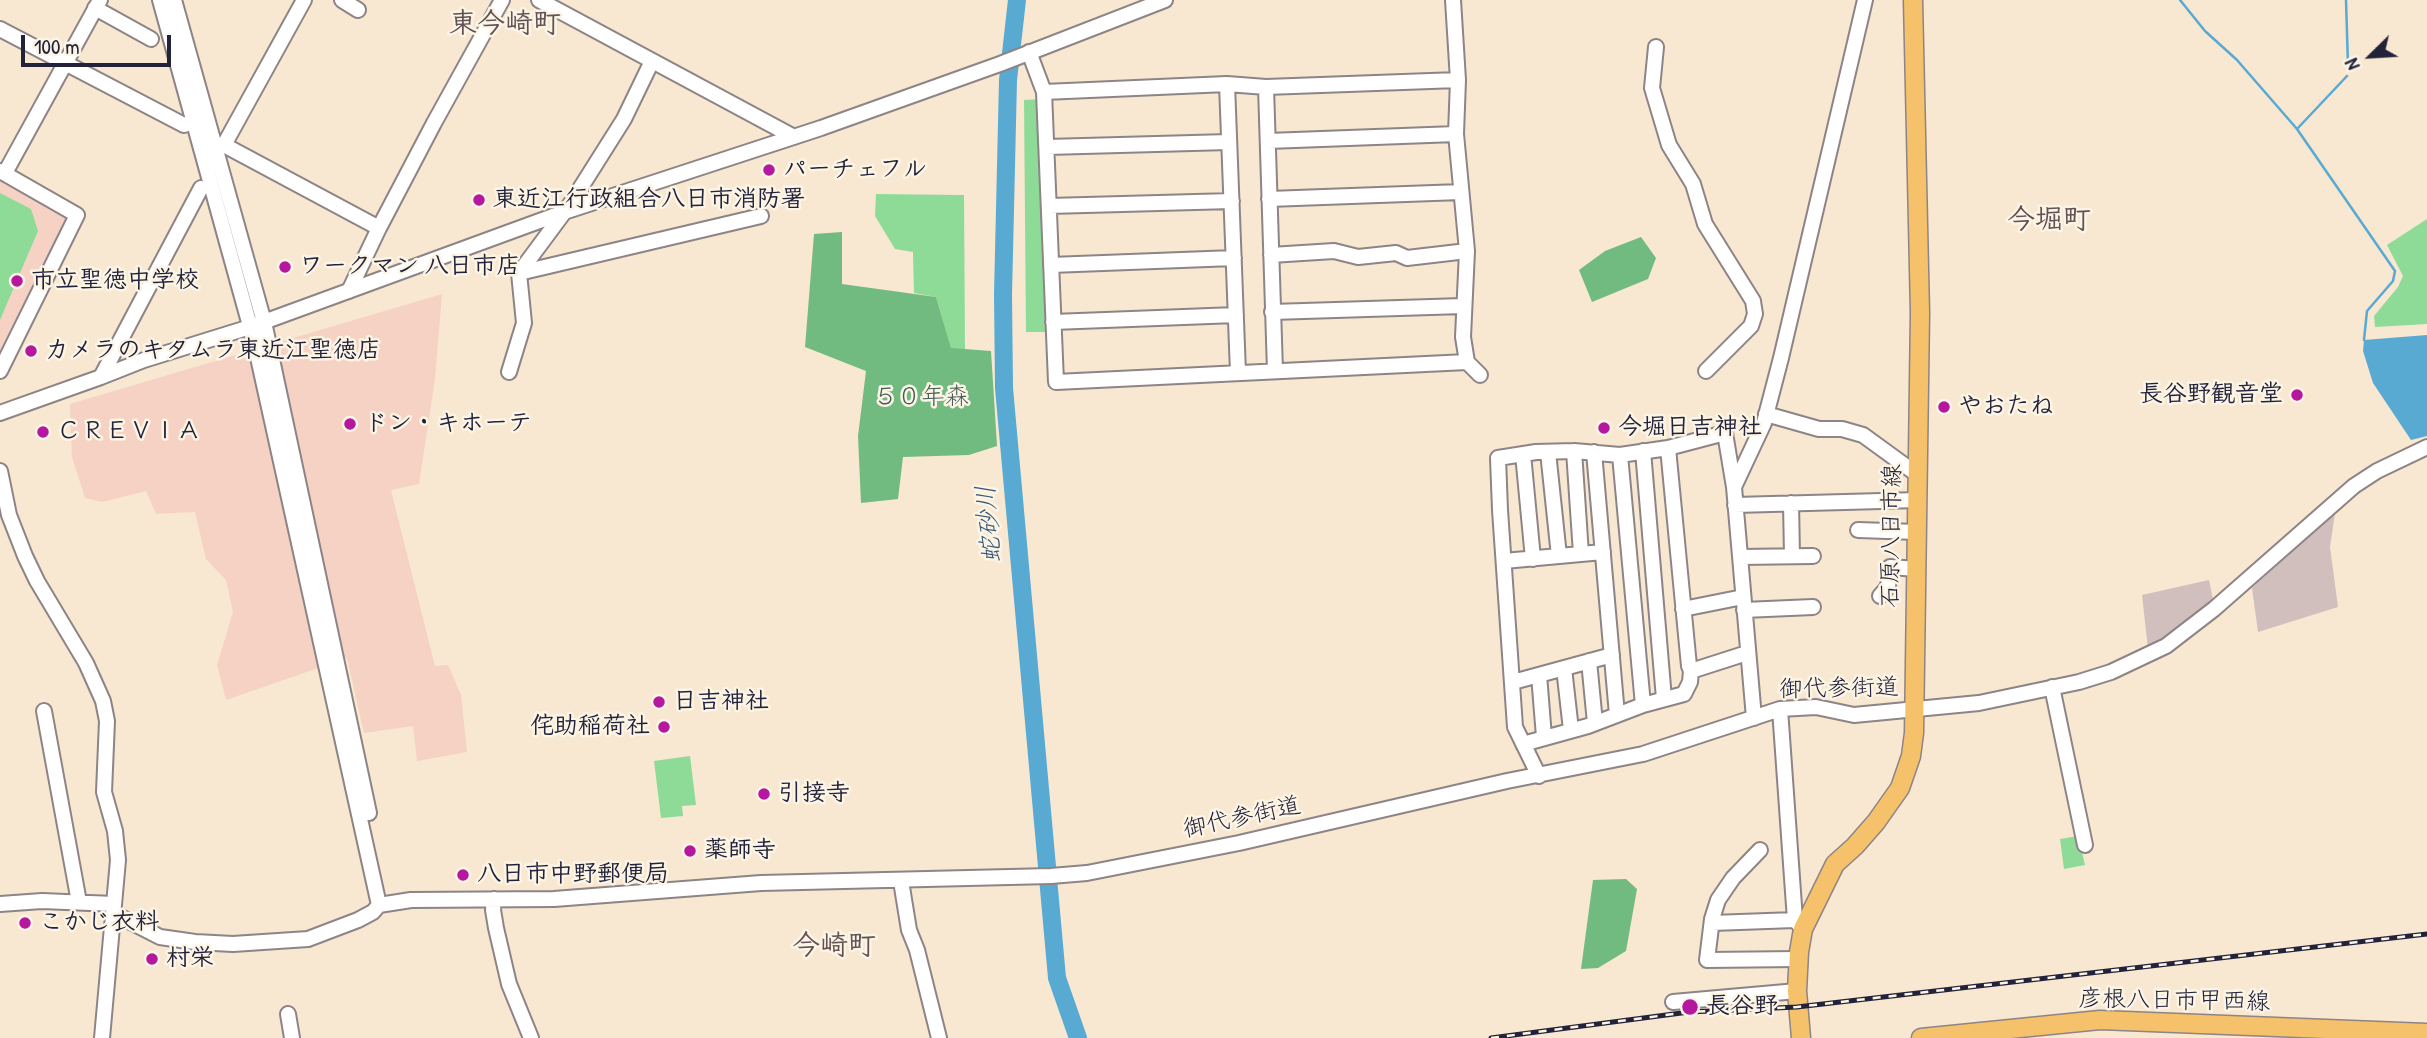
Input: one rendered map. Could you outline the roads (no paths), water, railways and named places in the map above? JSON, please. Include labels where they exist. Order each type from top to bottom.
[{"type":"main road","name":"石原八日市線","points":[[1801,1038],[1797,991],[1799,925],[1835,864],[1876,822],[1899,788],[1911,756],[1917,569],[1920,313],[1913,0]]},
{"type":"main road","name":"彦根八日市甲西線","points":[[1921,1038],[2100,1020],[2222,1032],[2427,1033]]},
{"type":"street","points":[[160,0],[194,122],[214,149],[379,228]]},
{"type":"street","points":[[174,0],[257,324],[383,904]]},
{"type":"street","points":[[214,149],[304,0]]},
{"type":"street","points":[[342,0],[358,10]]},
{"type":"street","points":[[349,291],[379,228],[502,0]]},
{"type":"street","points":[[539,0],[794,137]]},
{"type":"street","points":[[0,413],[144,360],[257,324],[564,212],[794,137],[1000,64],[1165,0]]},
{"type":"street","points":[[1453,0],[1458,80],[1456,134],[1467,251],[1463,337],[1467,362],[1480,375]]},
{"type":"street","points":[[1734,487],[1766,414],[1781,359],[1866,0]]},
{"type":"street","points":[[0,371],[77,215],[3,172],[98,4],[151,39]]},
{"type":"street","points":[[0,29],[184,125],[194,122]]},
{"type":"street","points":[[1656,47],[1652,88],[1669,145],[1693,184],[1704,224],[1753,301],[1755,314],[1751,326],[1706,371]]},
{"type":"street","points":[[1029,52],[1044,92],[1056,382],[1467,362]]},
{"type":"street","points":[[509,372],[524,323],[519,273],[564,212],[624,119],[652,61]]},
{"type":"street","points":[[1044,92],[1227,83],[1266,87],[1458,80]]},
{"type":"street","points":[[1227,83],[1238,373]]},
{"type":"street","points":[[1266,87],[1275,372]]},
{"type":"street","points":[[1268,141],[1456,134]]},
{"type":"street","points":[[1046,147],[1229,142]]},
{"type":"street","points":[[101,377],[201,188]]},
{"type":"street","points":[[1269,199],[1461,192]]},
{"type":"street","points":[[1049,206],[1232,201]]},
{"type":"street","points":[[519,273],[761,216]]},
{"type":"street","points":[[1271,255],[1334,251],[1357,257],[1396,253],[1407,258],[1467,251]]},
{"type":"street","points":[[1051,265],[1234,258]]},
{"type":"street","points":[[1272,312],[1463,306]]},
{"type":"street","points":[[1053,323],[1236,315]]},
{"type":"street","points":[[1766,414],[1819,429],[1842,429],[1863,435],[1918,475]]},
{"type":"street","points":[[1539,776],[1515,727],[1498,458],[1574,451],[1620,455],[1668,448],[1725,433],[1734,487],[1754,718]]},
{"type":"street","name":"御代参街道","points":[[0,904],[79,902],[113,909],[160,937],[233,944],[308,939],[358,920],[383,904],[411,900],[554,899],[761,883],[901,881],[1087,873],[1239,843],[1507,781],[1643,754],[1780,709],[1816,707],[1854,715],[1979,703],[2111,672],[2166,646],[2214,609],[2354,486],[2377,471],[2427,447]]},
{"type":"street","points":[[1523,744],[1684,694],[1690,682],[1668,448]]},
{"type":"street","points":[[1574,451],[1581,554]]},
{"type":"street","points":[[1643,451],[1664,699]]},
{"type":"street","points":[[1548,452],[1559,556]]},
{"type":"street","points":[[1594,452],[1618,715]]},
{"type":"street","points":[[1522,454],[1534,559]]},
{"type":"street","points":[[1620,455],[1643,705]]},
{"type":"street","points":[[0,471],[9,515],[25,556],[43,593],[86,663],[103,701],[107,720],[104,792],[116,831],[118,860],[102,1038]]},
{"type":"street","points":[[1735,505],[1918,500]]},
{"type":"street","points":[[1791,503],[1792,556]]},
{"type":"street","points":[[1858,530],[1917,532]]},
{"type":"street","points":[[1504,561],[1603,552]]},
{"type":"street","points":[[1741,557],[1813,556]]},
{"type":"street","points":[[1880,596],[1888,587],[1890,567],[1917,569]]},
{"type":"street","points":[[1683,609],[1744,603],[1813,607]]},
{"type":"street","points":[[1691,671],[1747,653]]},
{"type":"street","points":[[1513,682],[1612,655]]},
{"type":"street","points":[[1589,661],[1595,723]]},
{"type":"street","points":[[1564,668],[1571,730]]},
{"type":"street","points":[[1539,675],[1544,737]]},
{"type":"street","points":[[2053,687],[2085,845]]},
{"type":"street","points":[[1712,923],[1799,925],[1780,709]]},
{"type":"street","points":[[44,711],[79,902]]},
{"type":"street","points":[[1760,850],[1733,878],[1718,900],[1707,960],[1798,959]]},
{"type":"street","points":[[901,881],[909,930],[918,950],[939,1038]]},
{"type":"street","points":[[494,899],[496,928],[509,984],[531,1038]]},
{"type":"street","points":[[1673,1002],[1797,991]]},
{"type":"street","points":[[288,1014],[292,1038]]},
{"type":"water","points":[[2427,335],[2427,436],[2411,440],[2373,383],[2363,351],[2364,340]]},
{"type":"waterway","name":"蛇砂川","points":[[1017,0],[1008,80],[1003,295],[1004,388],[1057,978],[1078,1038]]},
{"type":"waterway","points":[[2180,0],[2205,31],[2237,60],[2297,129],[2395,271],[2393,281],[2367,311],[2364,340]]},
{"type":"waterway","points":[[2346,0],[2348,66]]},
{"type":"waterway","points":[[2297,129],[2347,76]]},
{"type":"railway","points":[[1491,1038],[1689,1012],[1797,1007],[2427,934]]},
{"type":"place","name":"パーチェフル","points":[[769,170]]},
{"type":"place","name":"東近江行政組合八日市消防署","points":[[479,200]]},
{"type":"place","name":"ワークマン 八日市店","points":[[285,267]]},
{"type":"place","name":"市立聖徳中学校","points":[[17,281]]},
{"type":"place","name":"カメラのキタムラ東近江聖徳店","points":[[31,351]]},
{"type":"place","name":"長谷野観音堂","points":[[2297,395]]},
{"type":"place","name":"やおたね","points":[[1944,407]]},
{"type":"place","name":"ドン・キホーテ","points":[[350,424]]},
{"type":"place","name":"今堀日吉神社","points":[[1604,428]]},
{"type":"place","name":"ＣＲＥＶＩＡ","points":[[43,432]]},
{"type":"place","name":"日吉神社","points":[[659,702]]},
{"type":"place","name":"侘助稲荷社","points":[[664,727]]},
{"type":"place","name":"引接寺","points":[[764,794]]},
{"type":"place","name":"薬師寺","points":[[690,851]]},
{"type":"place","name":"八日市中野郵便局","points":[[463,875]]},
{"type":"place","name":"こかじ衣料","points":[[25,923]]},
{"type":"place","name":"村栄","points":[[152,959]]},
{"type":"place","name":"長谷野","points":[[1690,1007]]},
{"type":"district","name":"東今崎町","points":[[505,25]]},
{"type":"district","name":"今堀町","points":[[2049,221]]},
{"type":"district","name":"今崎町","points":[[834,947]]},
{"type":"park label","name":"５０年森","points":[[921,398]]}]
